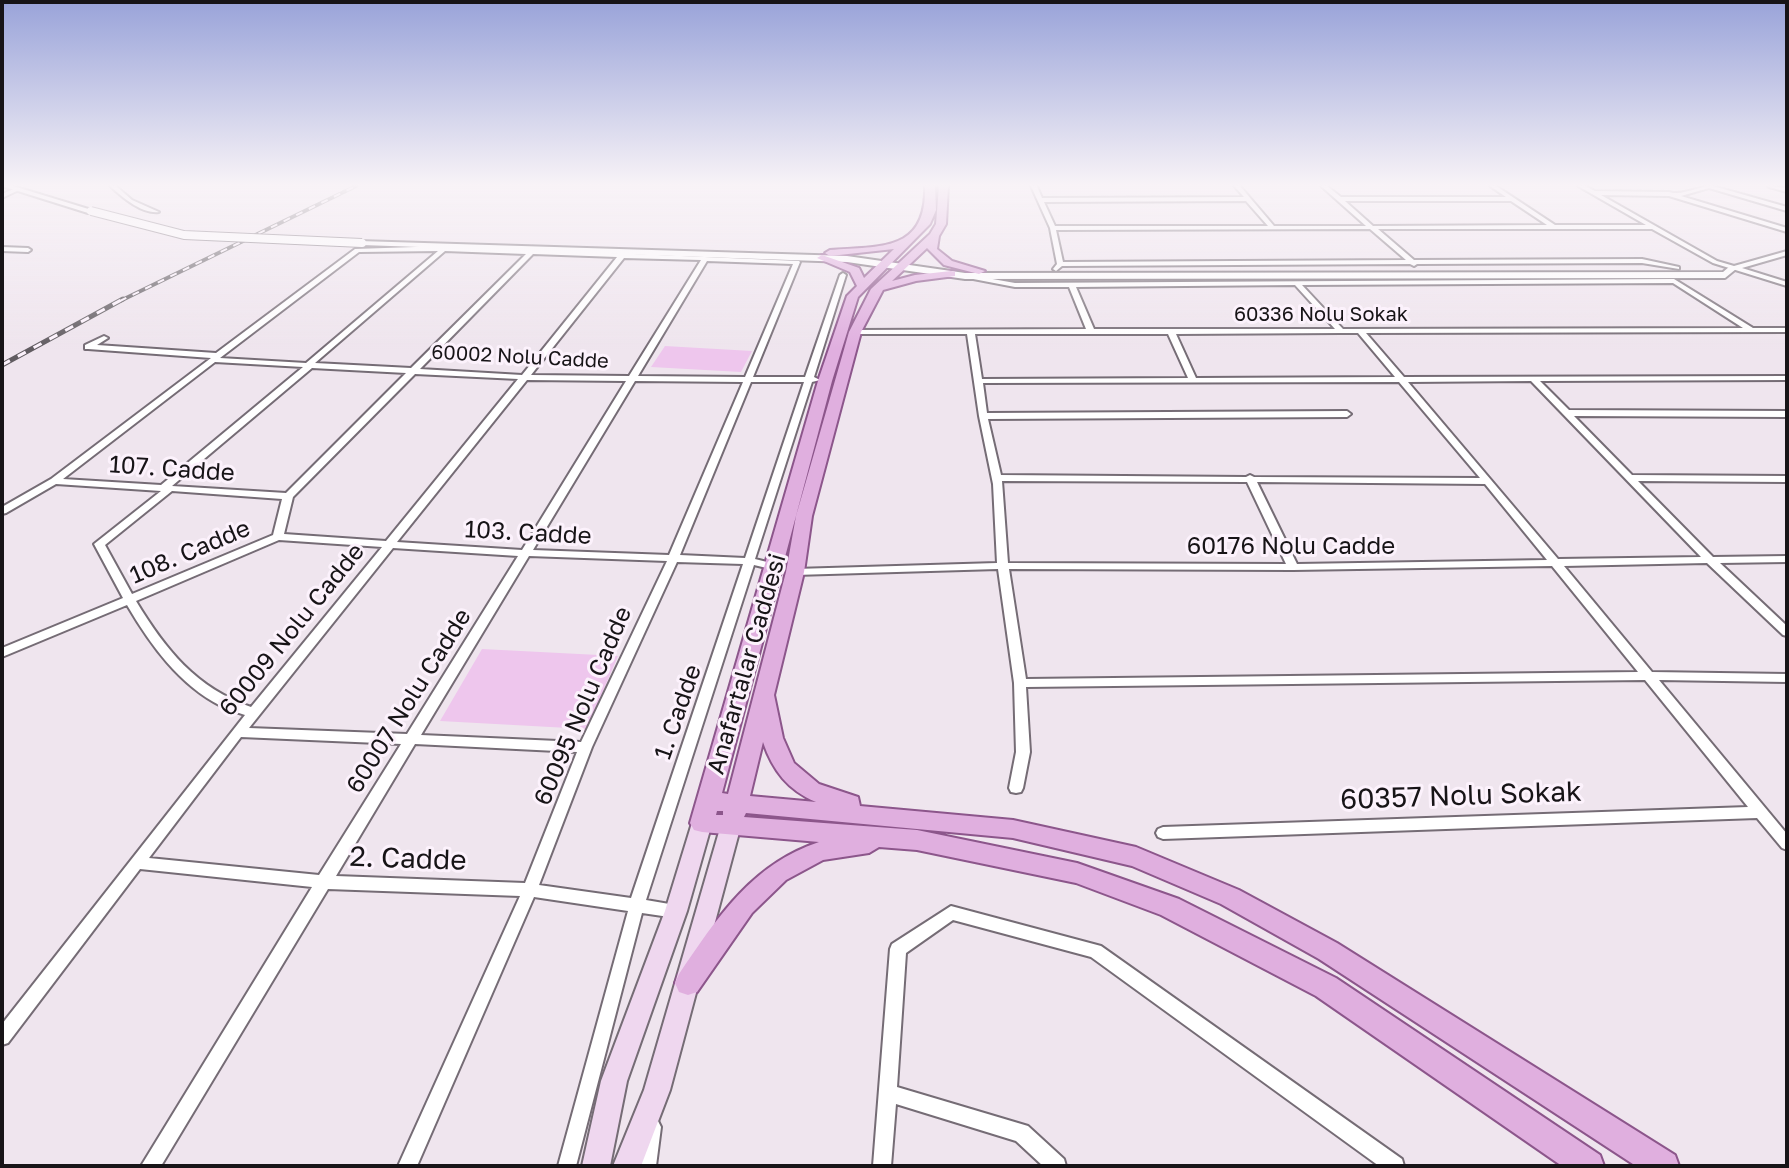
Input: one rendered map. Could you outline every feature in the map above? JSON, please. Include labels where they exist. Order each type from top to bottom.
[{"type":"main road","name":"Anafartalar Caddesi","points":[[596,1166],[614,1081],[676,911],[706,812],[775,567],[818,380],[853,296],[868,288],[928,241]]},
{"type":"main road","points":[[933,241],[932,250],[939,259],[979,271]]},
{"type":"main road","points":[[824,255],[860,252],[910,242]]},
{"type":"main road","name":"Anafartalar Caddesi","points":[[897,263],[910,242]]},
{"type":"main road","points":[[824,255],[855,270],[868,288],[951,274]]},
{"type":"main road","name":"Anafartalar Caddesi","points":[[627,1166],[657,1090],[688,983],[795,572],[804,516],[868,288]]},
{"type":"main road","points":[[765,683],[769,737],[792,777],[833,800],[900,827],[1077,873],[1170,907],[1326,987],[1589,1166]]},
{"type":"main road","points":[[706,812],[900,827],[1013,829],[1136,857],[1230,897],[1328,951],[1457,1030],[1664,1166]]},
{"type":"main road","points":[[688,983],[729,921],[755,890],[776,873],[819,851],[900,827]]},
{"type":"street","points":[[325,241],[824,255],[979,271],[1058,267],[1415,265],[1732,269],[1787,253]]},
{"type":"street","points":[[1055,241],[1058,267]]},
{"type":"street","points":[[1389,241],[1415,265]]},
{"type":"street","points":[[1678,241],[1732,269],[1787,284]]},
{"type":"street","points":[[363,242],[705,259]]},
{"type":"street","points":[[253,713],[224,704],[199,688],[128,600],[99,544],[446,247]]},
{"type":"street","points":[[2,511],[54,481],[357,250],[446,247],[824,255]]},
{"type":"street","points":[[2,249],[28,250]]},
{"type":"street","points":[[288,496],[532,252]]},
{"type":"street","name":"60009 Nolu Cadde","points":[[2,1037],[253,713],[622,256]]},
{"type":"street","name":"60095 Nolu Cadde","points":[[407,1166],[530,890],[585,747],[673,559],[797,262],[705,259]]},
{"type":"street","name":"60007 Nolu Cadde","points":[[150,1166],[526,553],[628,380],[705,259]]},
{"type":"street","points":[[897,263],[1015,285],[1674,281],[1752,330]]},
{"type":"street","points":[[965,276],[1725,275],[1732,269]]},
{"type":"street","name":"1. Cadde","points":[[567,1166],[637,904],[752,561],[818,380],[843,275]]},
{"type":"street","points":[[1072,285],[1091,332]]},
{"type":"street","points":[[1298,285],[1341,331]]},
{"type":"street","name":"60336 Nolu Sokak","points":[[855,332],[1787,330]]},
{"type":"street","points":[[1171,331],[1193,380]]},
{"type":"street","points":[[1360,331],[1488,481],[1787,844]]},
{"type":"street","points":[[971,332],[983,416],[997,478],[1003,566],[1020,683],[1023,752],[1016,788]]},
{"type":"street","name":"60002 Nolu Cadde","points":[[104,338],[88,347],[309,365],[522,377],[818,380]]},
{"type":"street","points":[[978,381],[1787,378]]},
{"type":"street","points":[[1533,379],[1711,561],[1787,632]]},
{"type":"street","points":[[1566,413],[1787,414]]},
{"type":"street","points":[[983,416],[1347,414]]},
{"type":"street","points":[[997,478],[1488,481]]},
{"type":"street","points":[[1250,478],[1293,567]]},
{"type":"street","points":[[1630,478],[1787,479]]},
{"type":"street","name":"107. Cadde","points":[[54,481],[288,496]]},
{"type":"street","name":"108. Cadde","points":[[2,653],[278,537],[288,496]]},
{"type":"street","name":"103. Cadde","points":[[278,537],[526,553],[752,561],[775,567]]},
{"type":"street","name":"60176 Nolu Cadde","points":[[795,572],[1003,566],[1293,567],[1787,559]]},
{"type":"street","points":[[1020,683],[1646,676],[1787,678]]},
{"type":"street","points":[[238,732],[409,742],[585,747]]},
{"type":"street","name":"60357 Nolu Sokak","points":[[1163,833],[1759,812]]},
{"type":"street","name":"2. Cadde","points":[[138,863],[323,882],[530,890],[676,911]]},
{"type":"street","points":[[882,1166],[898,949],[951,913],[1095,951],[1395,1166]]},
{"type":"street","points":[[647,1166],[657,1090]]},
{"type":"street","points":[[888,1093],[1021,1133],[1057,1166]]},
{"type":"shaded area","points":[[665,346],[752,351],[741,372],[651,367]]},
{"type":"shaded area","points":[[482,649],[618,656],[587,729],[440,721]]},
{"type":"railway","points":[[120,301],[244,241]]},
{"type":"railway","points":[[2,365],[123,299]]}]
